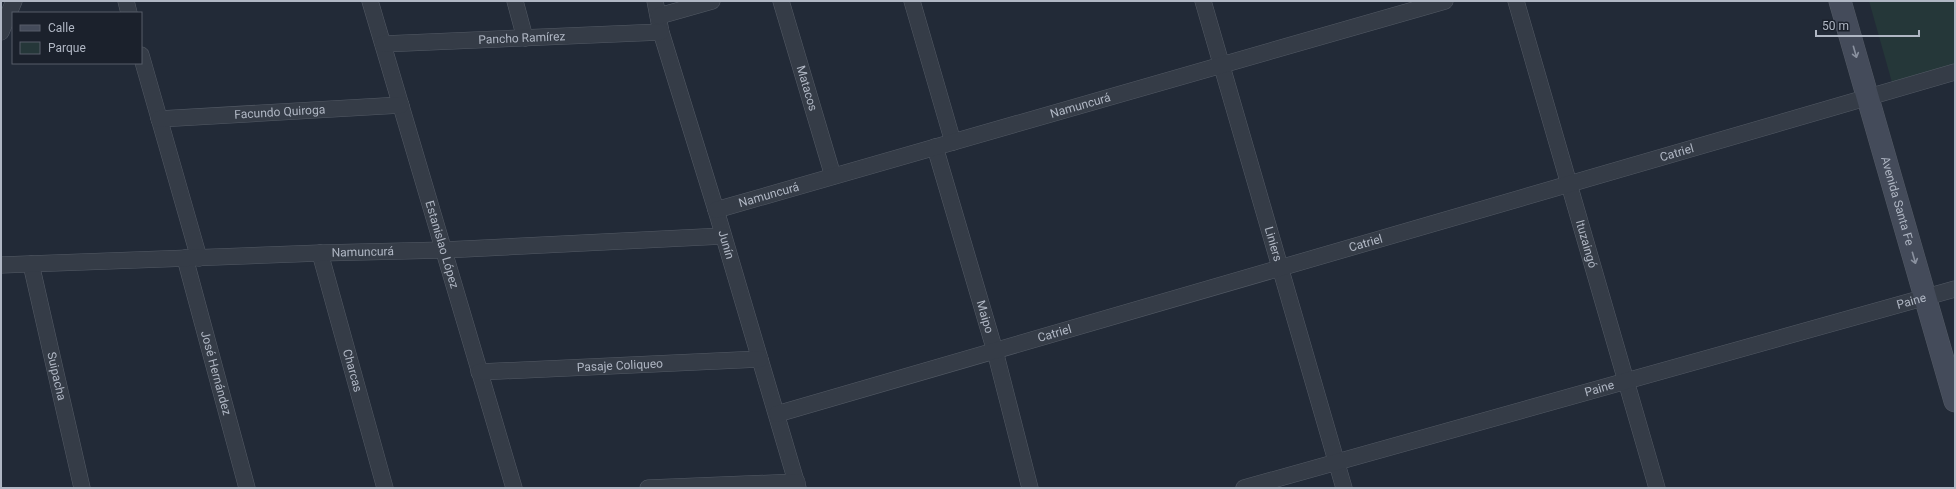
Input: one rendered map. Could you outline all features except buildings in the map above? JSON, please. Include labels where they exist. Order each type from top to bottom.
[{"type":"main road","name":"Avenida Santa Fe","points":[[1840,1],[1875,95],[1940,293],[1955,346]]},
{"type":"main road","name":"Avenida Santa Fe","points":[[1855,1],[1875,95]]},
{"type":"main road","name":"Avenida Santa Fe","points":[[1940,293],[1955,401]]},
{"type":"street","points":[[1,32],[14,1]]},
{"type":"street","points":[[126,1],[129,12]]},
{"type":"street","name":"Estanislao López","points":[[370,1],[514,488]]},
{"type":"street","points":[[515,1],[525,38]]},
{"type":"street","name":"Junín","points":[[654,1],[797,485]]},
{"type":"street","name":"Pancho Ramírez","points":[[383,44],[525,38],[660,24],[712,1]]},
{"type":"street","name":"Matacos","points":[[781,1],[833,176]]},
{"type":"street","points":[[912,1],[953,142]]},
{"type":"street","name":"Liniers","points":[[1203,1],[1344,488]]},
{"type":"street","name":"Namuncurá","points":[[716,210],[1445,1]]},
{"type":"street","name":"Ituzaingó","points":[[1516,1],[1657,488]]},
{"type":"street","name":"José Hernández","points":[[142,59],[159,119],[247,488]]},
{"type":"street","name":"Catriel","points":[[777,414],[1955,72]]},
{"type":"street","name":"Facundo Quiroga","points":[[159,119],[401,105]]},
{"type":"street","name":"Maipo","points":[[935,147],[995,351],[1030,488]]},
{"type":"street","name":"Namuncurá","points":[[1,266],[320,253],[444,250],[723,236]]},
{"type":"street","name":"Charcas","points":[[320,253],[385,488]]},
{"type":"street","name":"Suipacha","points":[[31,264],[82,488]]},
{"type":"street","name":"Paine","points":[[1244,488],[1940,293]]},
{"type":"street","name":"Pasaje Coliqueo","points":[[479,372],[760,359]]},
{"type":"street","points":[[648,488],[797,485]]},
{"type":"green space","points":[[1869,1],[1955,1],[1955,66],[1893,86]]}]
